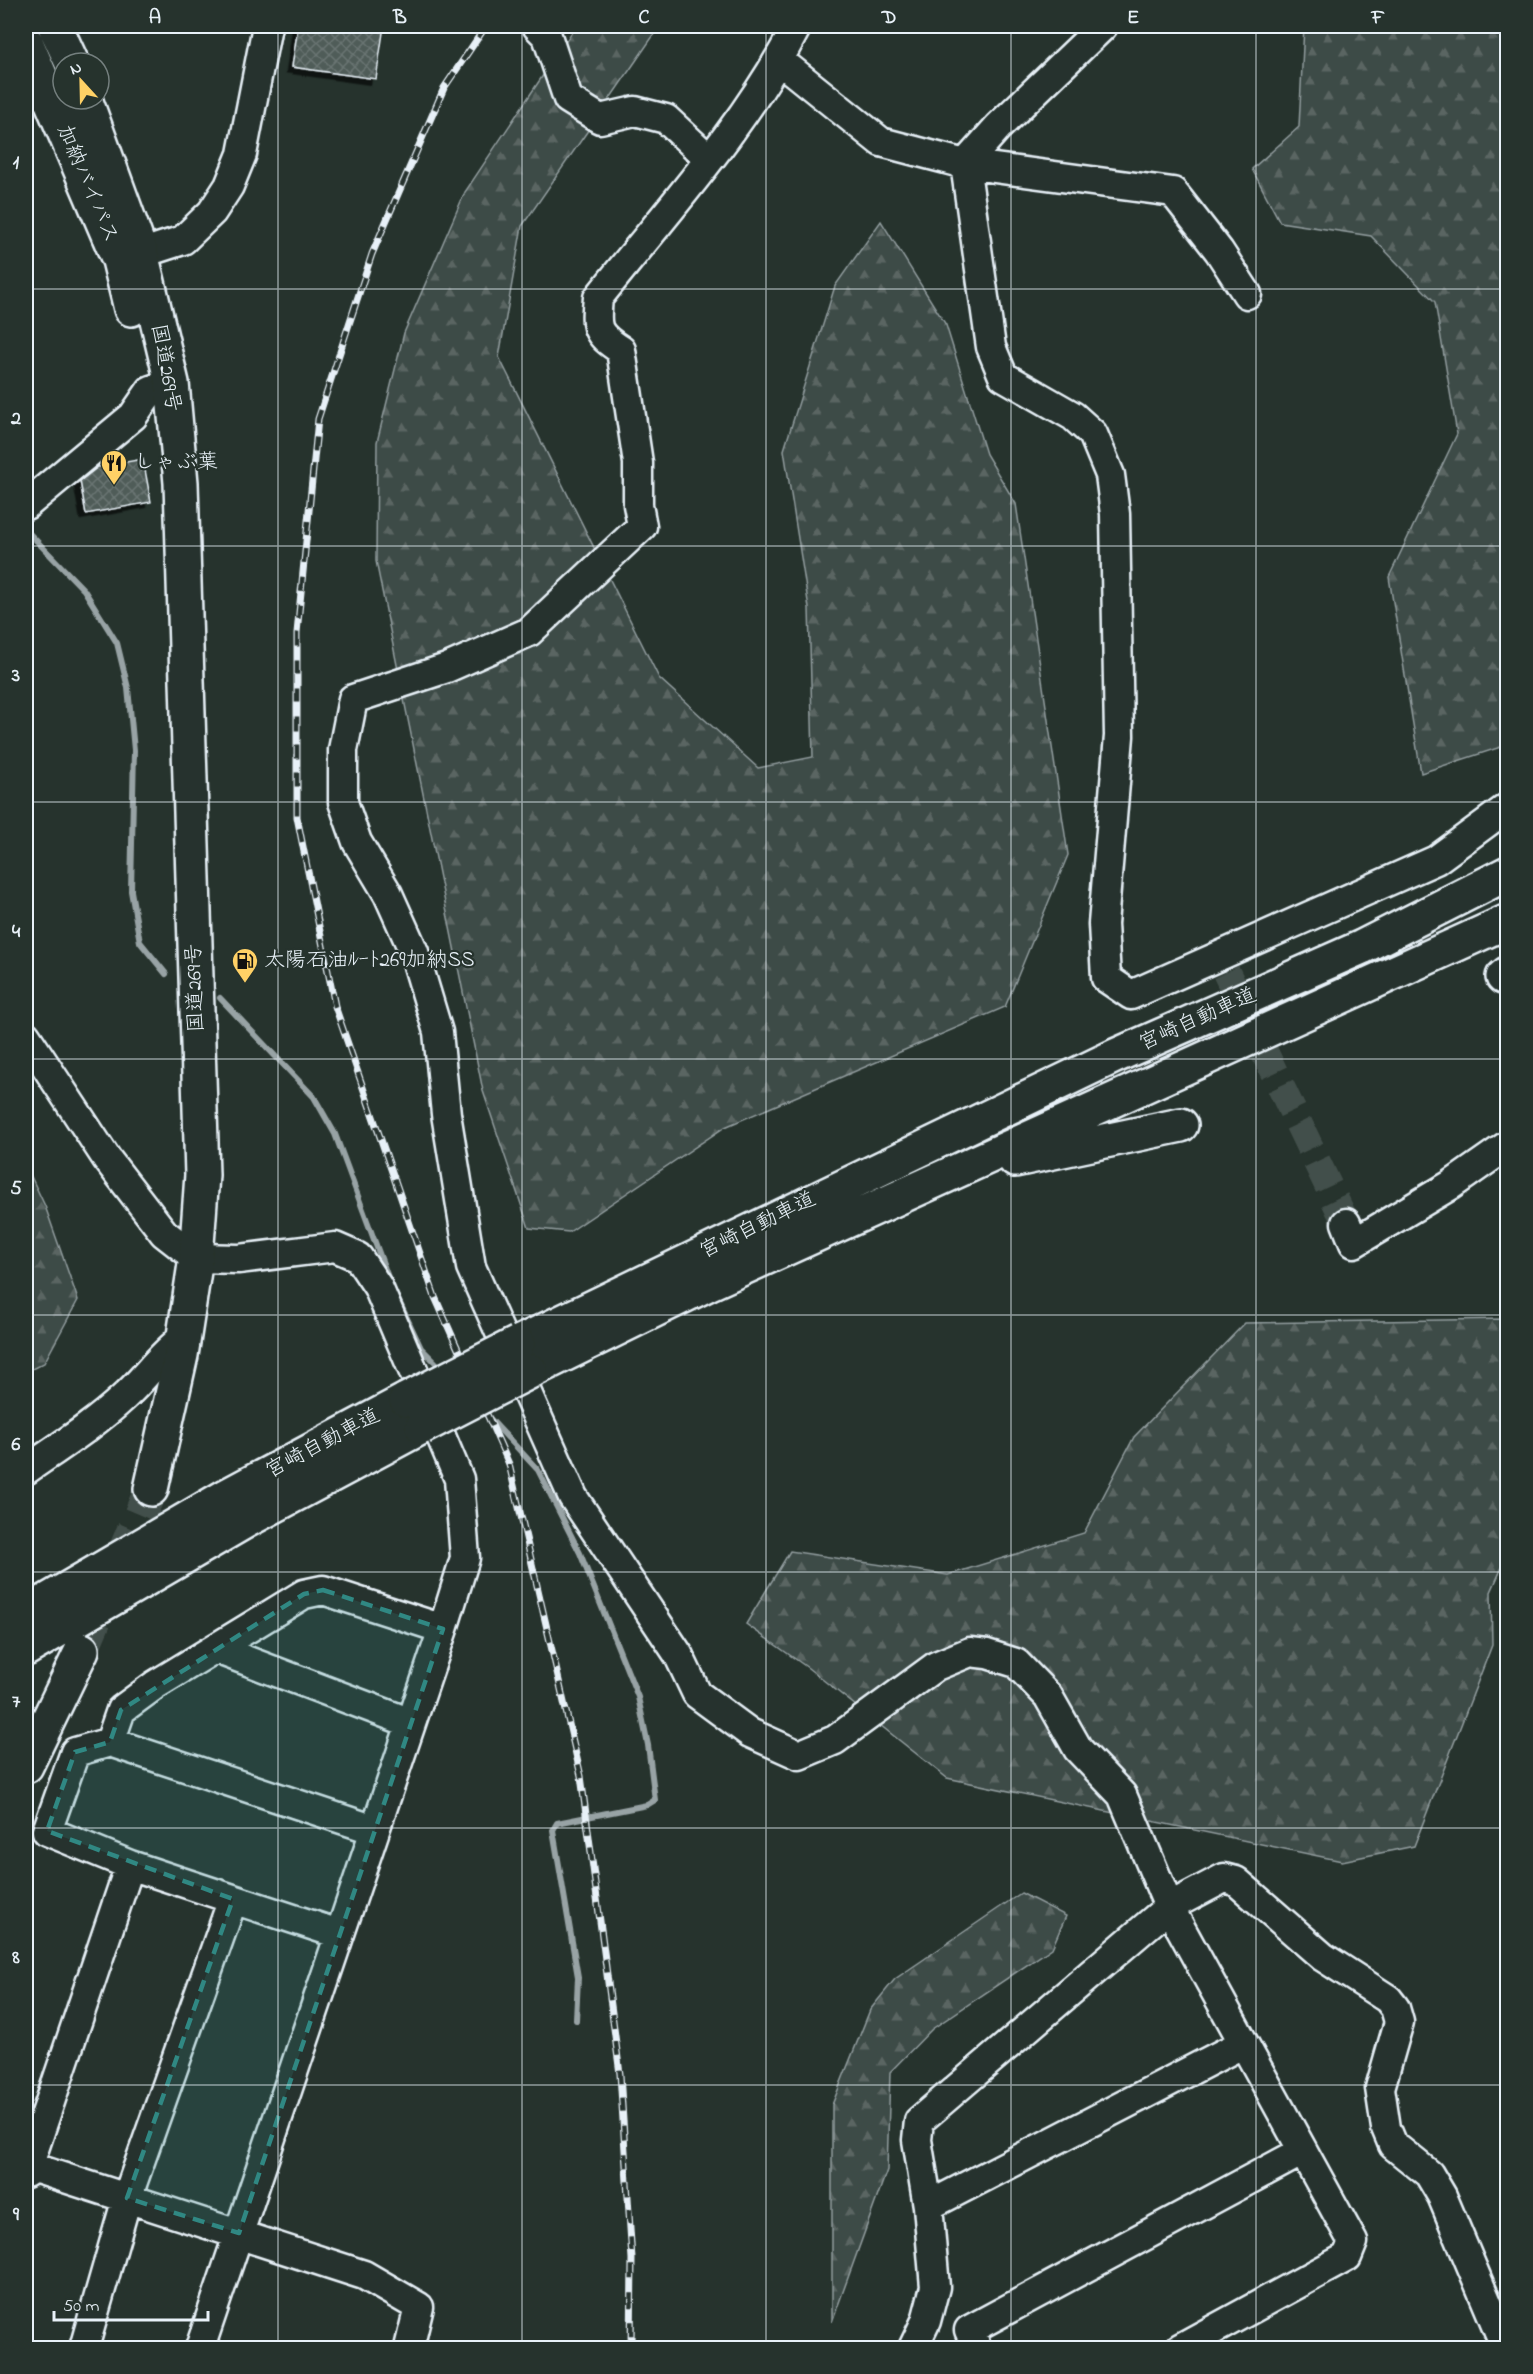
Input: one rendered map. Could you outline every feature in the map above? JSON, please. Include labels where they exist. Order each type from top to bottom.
[{"type":"highway","points":[[55,26],[66,51]]},
{"type":"highway","name":"加納バイパス","points":[[26,42],[48,92],[130,257]]},
{"type":"highway","name":"加納バイパス","points":[[88,111],[130,257]]},
{"type":"highway","name":"国道269号","points":[[130,257],[161,386],[181,483],[201,1175],[196,1258],[183,1338],[151,1489]]},
{"type":"highway","name":"宮崎自動車道","points":[[26,1613],[228,1495],[414,1413],[1115,1056],[1362,947],[1508,873]]},
{"type":"highway","name":"宮崎自動車道","points":[[525,1357],[710,1283],[1508,921]]},
{"type":"highway","points":[[960,1171],[1181,1125]]},
{"type":"highway","name":"宮崎自動車道","points":[[26,1649],[244,1522],[414,1413]]},
{"type":"highway","points":[[26,1766],[82,1650]]},
{"type":"street","points":[[130,257],[183,240],[212,212],[229,186],[242,154],[267,26]]},
{"type":"street","points":[[537,26],[547,36],[568,99],[600,119],[635,111],[666,119],[709,159]]},
{"type":"street","points":[[797,26],[779,60],[709,159],[598,297],[595,323],[602,338],[621,350],[638,463],[638,505],[642,526],[529,632],[447,668],[354,699],[343,750],[343,802],[357,842],[388,894],[414,952],[438,1032],[446,1114],[471,1267],[573,1497],[678,1654],[697,1694],[750,1733],[799,1755],[835,1740],[936,1666],[970,1652],[987,1654],[1016,1663],[1048,1696],[1078,1749],[1122,1796],[1168,1907],[1353,2242],[1347,2257],[1180,2349]]},
{"type":"street","points":[[965,164],[998,128],[1103,26]]},
{"type":"street","points":[[779,60],[881,142],[965,164],[1173,192],[1219,251],[1247,294]]},
{"type":"street","points":[[965,164],[991,347],[1003,376],[1073,416],[1093,434],[1110,475],[1115,514],[1119,736],[1103,924],[1106,978],[1131,995],[1222,963],[1436,860],[1508,807]]},
{"type":"street","points":[[26,505],[133,416],[161,386]]},
{"type":"street","points":[[26,1036],[107,1159],[164,1233],[196,1258],[239,1259],[335,1247],[358,1257],[378,1287],[459,1479],[465,1558],[200,2349]]},
{"type":"street","points":[[1346,1223],[1354,1243],[1451,1185],[1508,1145]]},
{"type":"street","points":[[26,1470],[66,1443],[125,1396],[162,1354],[183,1338]]},
{"type":"street","points":[[110,1742],[121,1710],[155,1685],[304,1594],[323,1590],[443,1629]]},
{"type":"street","points":[[216,1649],[411,1723]]},
{"type":"street","points":[[339,1934],[130,1864],[47,1831],[75,1752],[110,1742],[375,1830]]},
{"type":"street","points":[[130,1864],[27,2170],[127,2198],[364,2275],[419,2307],[409,2349]]},
{"type":"street","points":[[913,2349],[926,2321],[935,2287],[928,2206],[917,2140],[919,2121],[1168,1907],[1224,1878],[1236,1881],[1323,1957],[1388,1999],[1395,2008],[1399,2022],[1380,2088],[1386,2128],[1393,2145],[1429,2174],[1442,2196],[1506,2349]]},
{"type":"street","points":[[84,2349],[127,2198],[233,1899]]},
{"type":"street","points":[[928,2206],[1242,2044]]},
{"type":"street","points":[[977,2349],[969,2330],[1302,2151]]},
{"type":"highlighted area","points":[[323,1590],[443,1629],[239,2233],[127,2198],[233,1899],[47,1831],[75,1752],[110,1742],[121,1710],[304,1594]]},
{"type":"green space","points":[[576,26],[660,26],[522,226],[499,357],[659,678],[758,768],[813,757],[809,608],[784,450],[835,286],[881,221],[946,325],[986,454],[1016,504],[1068,855],[1005,1007],[725,1127],[569,1232],[529,1228],[483,1091],[376,561],[377,442],[404,333],[465,192]]},
{"type":"green space","points":[[1304,26],[1507,26],[1507,745],[1421,773],[1389,577],[1457,434],[1435,302],[1371,236],[1280,222],[1252,169],[1299,127]]},
{"type":"green space","points":[[26,1166],[45,1206],[78,1300],[44,1363],[26,1372]]},
{"type":"green space","points":[[1507,1319],[1508,1554],[1491,1592],[1492,1645],[1414,1846],[1342,1861],[947,1778],[808,1668],[746,1624],[790,1551],[948,1575],[1084,1533],[1134,1437],[1245,1323]]},
{"type":"green space","points":[[1021,1893],[1066,1916],[1052,1948],[932,2029],[890,2072],[887,2170],[832,2322],[832,2105],[870,2010],[895,1979]]},
{"type":"building","points":[[298,26],[384,26],[376,79],[292,67]]},
{"type":"building","name":"しゃぶ葉","points":[[143,459],[151,502],[86,514],[80,481],[98,467]]},
{"type":"waterway","points":[[26,530],[84,590],[117,643],[128,688],[134,750],[131,891],[140,942],[166,974]]},
{"type":"waterway","points":[[220,998],[314,1097],[335,1134],[389,1280]]},
{"type":"waterway","points":[[397,1297],[421,1348],[442,1369]]},
{"type":"waterway","points":[[481,1409],[538,1470],[580,1553],[638,1697],[648,1745],[655,1800],[647,1805],[557,1823],[553,1830],[578,1977],[576,2020]]},
{"type":"tunnel","points":[[1226,972],[1346,1223]]},
{"type":"tunnel","points":[[82,1650],[151,1489]]},
{"type":"railway","points":[[486,26],[444,88],[372,254],[318,419],[297,633],[297,817],[335,1006],[435,1297],[509,1464],[581,1776],[620,2074],[632,2259],[631,2348]]},
{"type":"place","name":"しゃぶ葉","points":[[114,486]]},
{"type":"place","name":"太陽石油ﾙｰﾄ269加納SS","points":[[245,984]]}]
